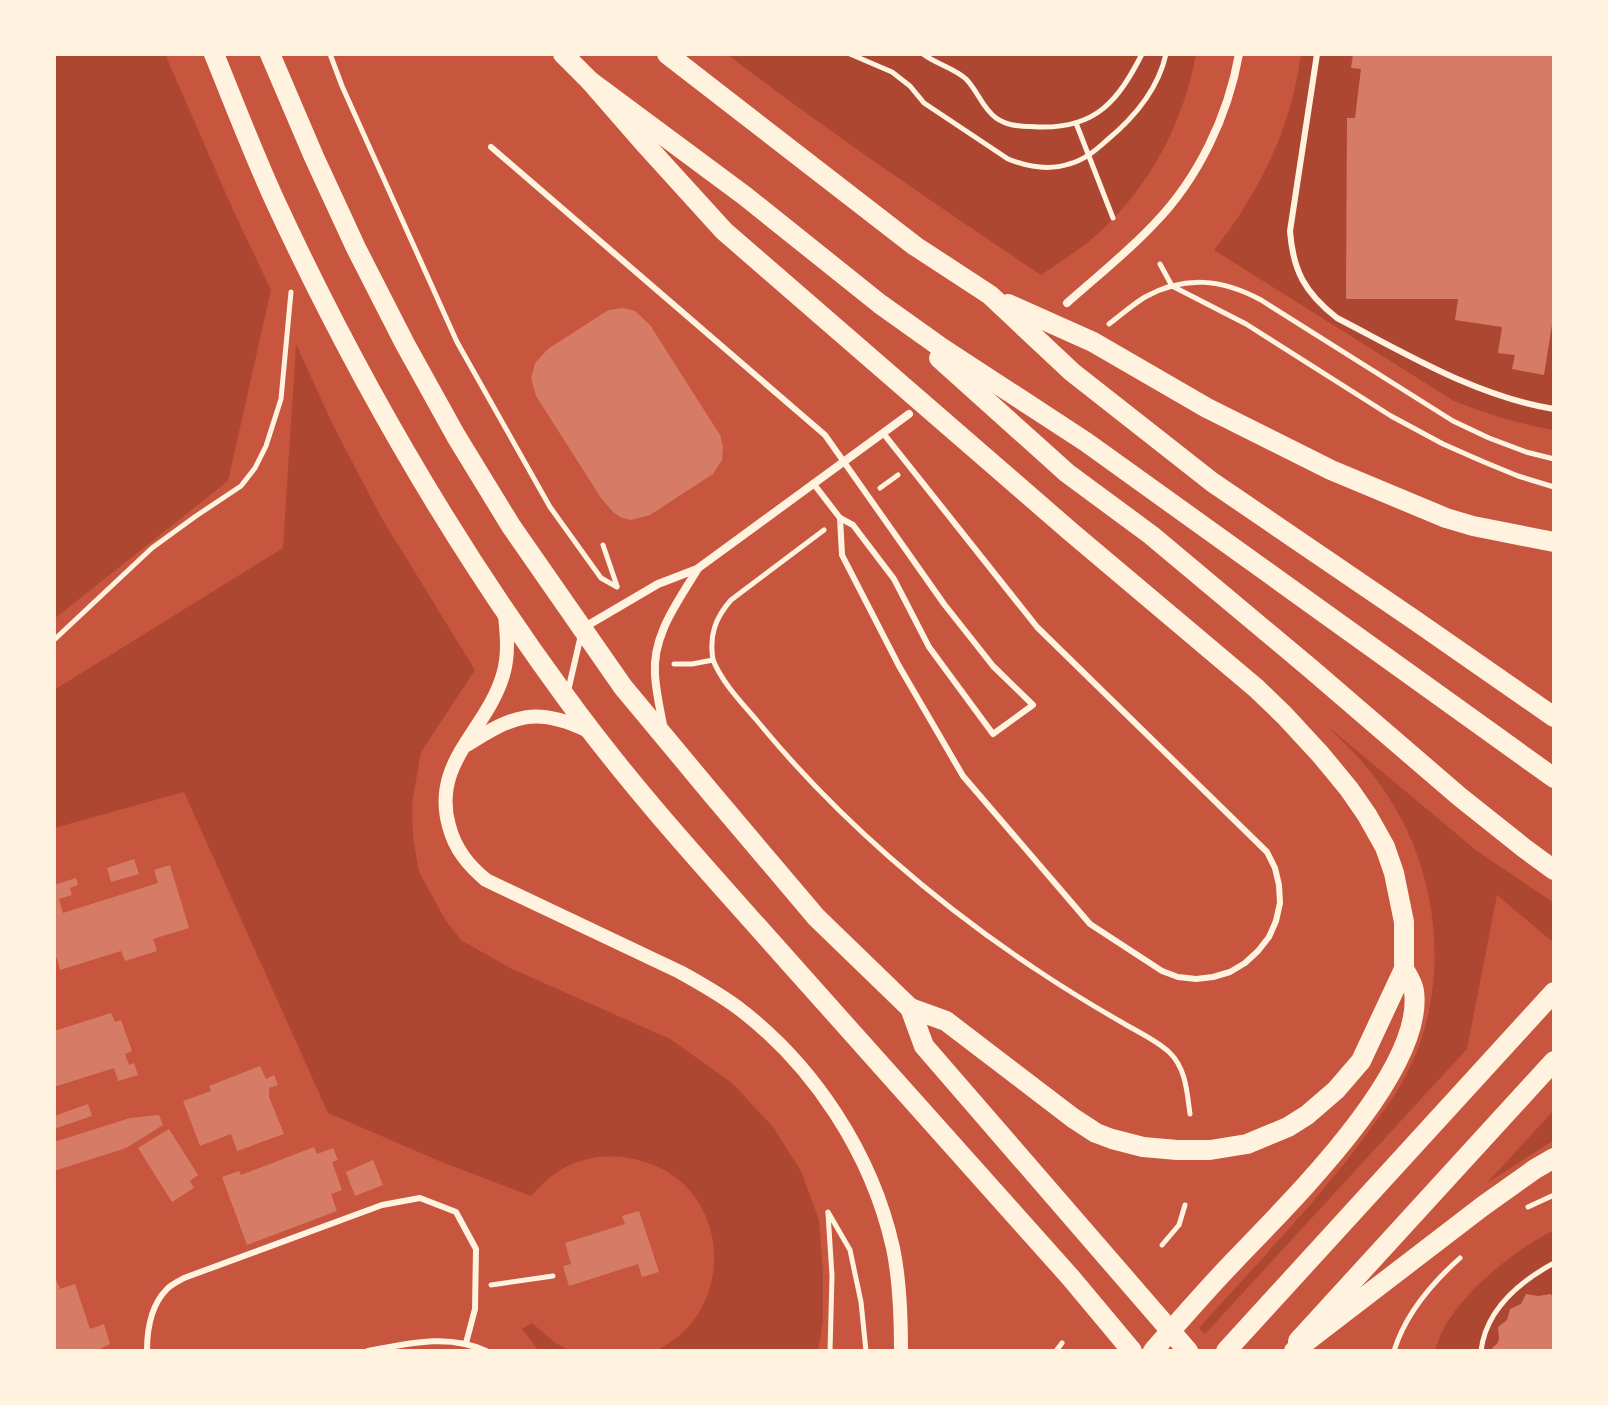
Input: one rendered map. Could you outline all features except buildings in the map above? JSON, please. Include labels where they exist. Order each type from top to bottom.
[{"type":"main road","points":[[214,54],[274,199],[340,332],[410,460],[504,610],[566,698],[685,845],[1071,1278],[1132,1351]]},
{"type":"main road","points":[[270,54],[356,248],[405,344],[511,526],[623,687],[816,917],[910,1008],[946,1021],[1096,1133],[1143,1147],[1210,1150],[1247,1144],[1288,1127],[1307,1115],[1336,1090],[1361,1061],[1404,969],[1404,922],[1394,873],[1385,847],[1349,789],[1321,755],[1256,688],[724,231],[563,54]]},
{"type":"main road","points":[[667,54],[915,246],[990,295],[1093,342],[1207,408],[1331,470],[1446,518],[1554,542]]},
{"type":"main road","points":[[590,81],[745,196],[880,304],[1097,449],[1554,778]]},
{"type":"main road","points":[[990,295],[1072,372],[1212,482],[1554,717]]},
{"type":"main road","points":[[880,304],[1067,473],[1151,535],[1460,797],[1554,870]]},
{"type":"main road","points":[[1153,1351],[1327,1162],[1367,1109],[1398,1061],[1411,1024],[1414,987],[1404,969]]},
{"type":"main road","points":[[1226,1351],[1554,992]]},
{"type":"main road","points":[[910,1008],[924,1046],[1188,1351]]},
{"type":"main road","points":[[1291,1351],[1554,1061]]},
{"type":"main road","points":[[1291,1351],[1483,1206],[1554,1158]]},
{"type":"street","points":[[1067,303],[1155,224],[1179,195],[1216,130],[1239,54]]},
{"type":"street","points":[[582,628],[658,584],[697,569],[909,414]]},
{"type":"street","points":[[664,735],[655,675],[657,648],[666,621],[697,569]]},
{"type":"street","points":[[504,610],[508,647],[503,678],[449,773],[446,817],[456,846],[486,880],[708,987],[770,1036],[808,1075],[829,1103],[859,1156],[883,1215],[898,1282],[901,1351]]},
{"type":"street","points":[[463,747],[502,725],[527,716],[554,717],[594,734]]},
{"type":"lane","points":[[1317,54],[1290,231],[1292,251],[1307,289],[1337,318],[1463,383],[1533,406],[1554,409]]},
{"type":"lane","points":[[491,147],[825,435],[954,617],[993,666],[1033,705],[993,734],[929,647],[894,579],[853,525],[840,518],[813,483]]},
{"type":"lane","points":[[840,518],[842,555],[899,666],[963,776],[1090,924],[1162,971],[1178,977],[1196,979],[1230,972],[1258,951],[1269,937],[1280,903],[1275,868],[1267,852],[1037,627],[883,433]]},
{"type":"lane","points":[[566,698],[582,628]]},
{"type":"lane","points":[[147,1351],[148,1326],[156,1305],[168,1288],[184,1278],[382,1205],[420,1198],[456,1212],[476,1249],[475,1309],[466,1343]]},
{"type":"lane","points":[[368,1351],[428,1340],[466,1343],[486,1351]]},
{"type":"path","points":[[330,54],[457,342],[550,507],[601,578],[617,588]]},
{"type":"path","points":[[850,54],[892,72],[910,86],[924,103],[1008,159],[1023,165],[1047,168],[1072,164],[1089,156],[1119,131],[1147,99],[1166,54]]},
{"type":"path","points":[[923,54],[962,76],[974,87],[988,111],[1007,124],[1043,127],[1076,123],[1090,117],[1117,97],[1142,54]]},
{"type":"path","points":[[1076,123],[1113,218]]},
{"type":"path","points":[[1160,264],[1172,286],[1246,324],[1391,416],[1443,444],[1518,476],[1554,487]]},
{"type":"path","points":[[1105,327],[1142,299],[1172,286],[1202,282],[1243,290],[1453,421],[1526,452],[1554,459]]},
{"type":"path","points":[[54,640],[152,548],[241,486],[255,468],[266,446],[281,399],[291,290]]},
{"type":"path","points":[[868,497],[909,466]]},
{"type":"path","points":[[840,518],[722,609],[712,634],[711,647],[713,660],[725,683],[788,757],[856,825],[918,880],[1028,964],[1086,1002],[1160,1044],[1171,1054],[1185,1079],[1190,1114]]},
{"type":"path","points":[[674,664],[713,660]]},
{"type":"path","points":[[1524,1210],[1554,1195]]},
{"type":"path","points":[[1162,1245],[1179,1225],[1185,1205]]},
{"type":"path","points":[[830,1351],[832,1276],[828,1212],[850,1250],[861,1302],[866,1351]]},
{"type":"path","points":[[1394,1351],[1404,1325],[1416,1308],[1468,1250]]},
{"type":"path","points":[[1481,1351],[1488,1324],[1501,1303],[1519,1286],[1554,1263]]},
{"type":"path","points":[[476,1287],[553,1276]]},
{"type":"path","points":[[1056,1351],[1062,1343]]},
{"type":"shaded area","points":[[54,54],[165,54],[271,290],[228,481],[54,619]]},
{"type":"shaded area","points":[[727,54],[1196,54],[1191,79],[1174,127],[1150,172],[1119,213],[1094,237],[1041,275],[921,194]]},
{"type":"shaded area","points":[[1301,54],[1554,54],[1554,430],[1503,418],[1454,401],[1214,250],[1245,206],[1271,158],[1290,107]]},
{"type":"shaded area","points":[[296,344],[333,425],[381,517],[475,670],[421,752],[412,803],[413,837],[419,872],[446,921],[461,940],[510,968],[670,1039],[732,1083],[773,1127],[801,1171],[819,1220],[823,1321],[818,1351],[655,1351],[676,1339],[692,1322],[712,1280],[714,1258],[712,1235],[704,1212],[677,1178],[660,1168],[622,1157],[586,1160],[553,1175],[531,1196],[328,1113],[184,792],[54,828],[54,690],[283,548]]},
{"type":"shaded area","points":[[1326,725],[1477,851],[1554,903],[1554,943],[1497,895],[1467,1049],[1205,1334],[1199,1328],[1329,1182],[1389,1103],[1417,1052],[1428,1016],[1434,979],[1434,940],[1430,903],[1421,866],[1389,798],[1360,759]]},
{"type":"shaded area","points":[[1554,1110],[1554,1140],[1487,1183]]},
{"type":"shaded area","points":[[1554,1230],[1554,1351],[1435,1351],[1452,1315],[1466,1297],[1500,1265]]},
{"type":"shaded area","points":[[532,1323],[570,1351],[539,1351],[522,1329]]}]
